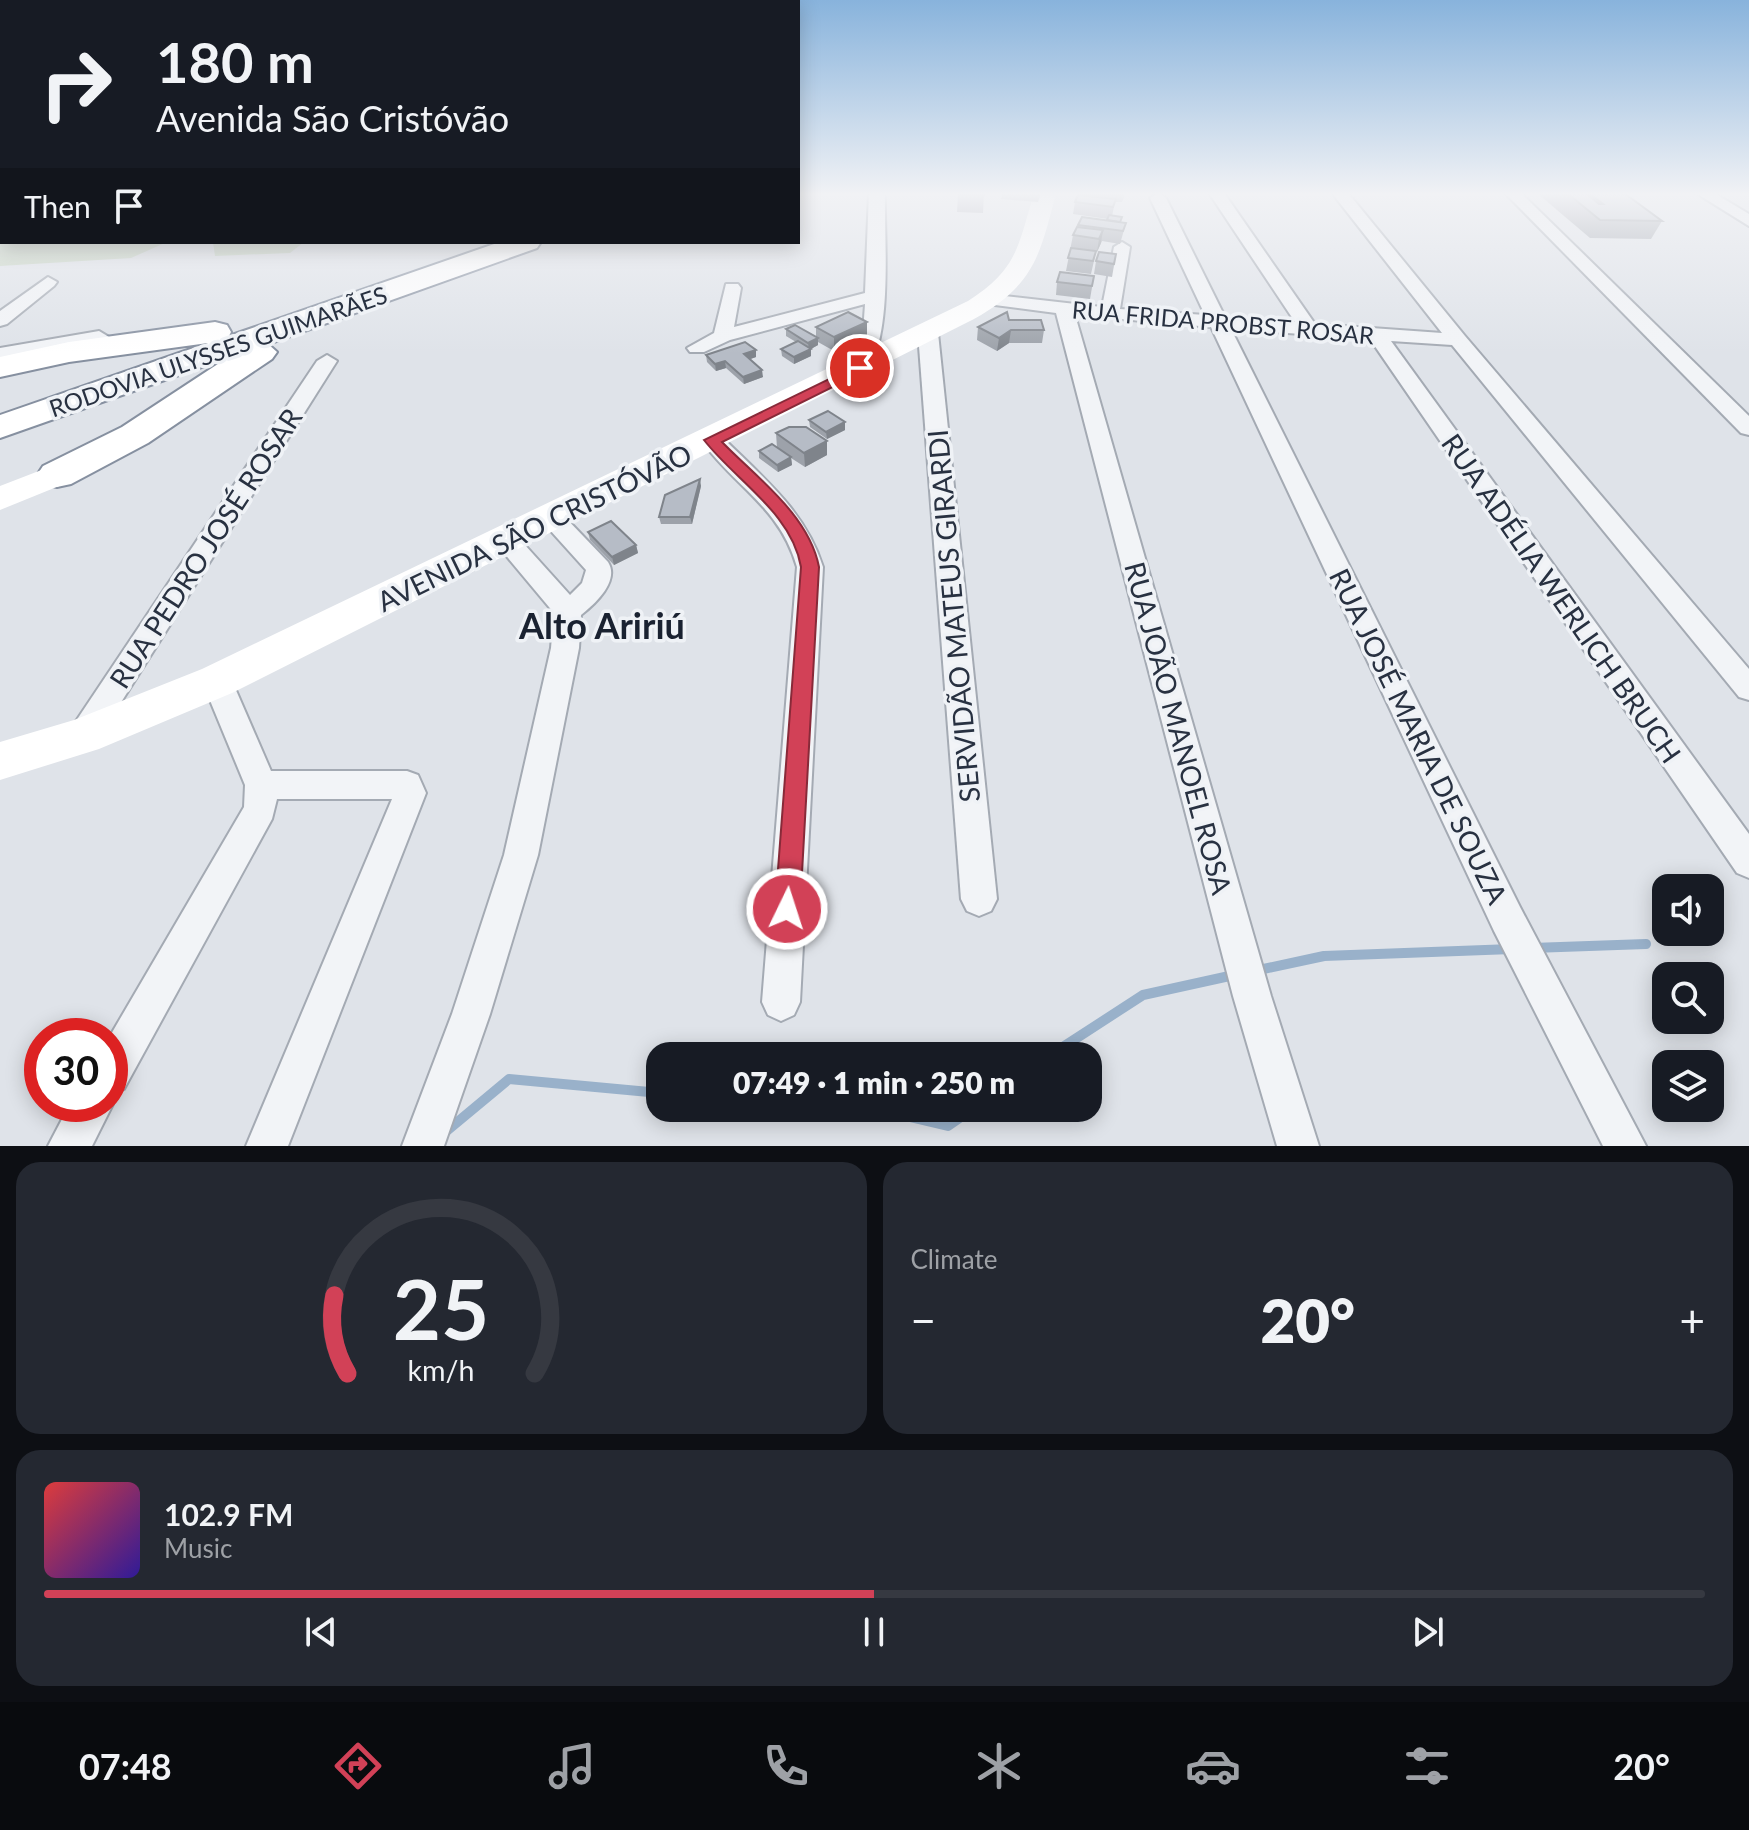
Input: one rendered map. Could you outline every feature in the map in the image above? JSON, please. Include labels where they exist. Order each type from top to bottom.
[{"type":"highway","name":"RODOVIA ULYSSES GUIMARÃES","points":[[0,427],[514,246]]},
{"type":"highway","points":[[0,367],[69,352],[312,317]]},
{"type":"highway","points":[[57,475],[135,435],[312,317]]},
{"type":"highway","points":[[0,367],[61,365],[71,371],[71,376],[60,388],[0,427]]},
{"type":"highway","points":[[0,427],[67,419],[92,427],[95,435],[91,446],[57,475]]},
{"type":"main road","name":"AVENIDA SÃO CRISTÓVÃO","points":[[0,761],[83,736],[217,681],[860,368],[987,299],[1019,270],[1030,246]]},
{"type":"main road","points":[[0,499],[57,475]]},
{"type":"street","points":[[860,368],[873,333],[876,246]]},
{"type":"street","name":"RUA JOSÉ MARIA DE SOUZA","points":[[1183,246],[1507,919],[1625,1146]]},
{"type":"street","points":[[1255,246],[1308,327]]},
{"type":"street","points":[[1383,246],[1749,689]]},
{"type":"street","points":[[1567,246],[1744,420]]},
{"type":"street","points":[[1110,314],[1122,247]]},
{"type":"street","points":[[0,320],[48,282]]},
{"type":"street","points":[[723,336],[732,288]]},
{"type":"street","points":[[697,348],[723,336],[875,296]]},
{"type":"street","name":"RUA FRIDA PROBST ROSAR","points":[[987,299],[1110,314],[1458,340]]},
{"type":"street","name":"RUA JOÃO MANOEL ROSA","points":[[1064,309],[1236,939],[1298,1146]]},
{"type":"street","name":"SERVIDÃO MATEUS GIRARDI","points":[[928,333],[979,899]]},
{"type":"street","name":"RUA ADÉLIA WERLICH BRUCH","points":[[1376,334],[1749,862]]},
{"type":"street","points":[[0,354],[99,337]]},
{"type":"street","name":"RUA PEDRO JOSÉ ROSAR","points":[[83,736],[327,361]]},
{"type":"street","points":[[712,440],[790,521],[807,551],[810,567],[781,1002]]},
{"type":"street","points":[[552,519],[599,568],[599,578],[589,595],[568,611]]},
{"type":"street","points":[[423,1146],[471,1014],[521,855],[565,648],[568,611],[506,540]]},
{"type":"street","points":[[128,1043],[260,809],[261,785],[217,681]]},
{"type":"street","points":[[261,785],[407,785],[410,793],[267,1146]]},
{"type":"street","points":[[69,1146],[83,1122]]},
{"type":"green space","points":[[0,246],[157,246],[131,258],[0,266]]},
{"type":"green space","points":[[214,246],[298,246],[290,253],[215,256]]},
{"type":"building","points":[[1071,248],[1096,251],[1093,261],[1068,258]]},
{"type":"building","points":[[1099,252],[1116,254],[1114,264],[1096,261]]},
{"type":"building","points":[[1060,272],[1094,276],[1092,286],[1057,282]]},
{"type":"building","points":[[848,312],[867,322],[834,337],[816,327]]},
{"type":"building","points":[[1007,312],[1009,320],[1041,320],[1044,330],[1011,330],[999,338],[978,327]]},
{"type":"building","points":[[795,325],[818,338],[808,343],[786,329]]},
{"type":"building","points":[[798,341],[811,349],[794,357],[781,349]]},
{"type":"building","points":[[745,342],[756,350],[744,354],[762,370],[743,377],[725,361],[715,364],[706,355]]},
{"type":"building","points":[[828,411],[845,422],[826,432],[809,420]]},
{"type":"building","points":[[789,427],[806,427],[827,441],[804,453],[776,433]]},
{"type":"building","points":[[772,444],[791,457],[777,465],[759,451]]},
{"type":"building","points":[[700,479],[690,517],[659,517],[665,495]]},
{"type":"building","points":[[611,521],[636,545],[612,557],[588,532]]},
{"type":"waterway","points":[[1532,948],[1646,944]]},
{"type":"waterway","points":[[1254,971],[1324,956],[1512,949]]},
{"type":"waterway","points":[[1071,1042],[1143,995],[1234,975]]},
{"type":"waterway","points":[[443,1134],[509,1079],[646,1092]]},
{"type":"waterway","points":[[931,1122],[948,1126],[954,1122]]},
{"type":"district","name":"Alto Aririú","points":[[602,625]]},
{"type":"route","points":[[787,909],[810,567],[807,551],[790,521],[712,440],[860,368]]}]
